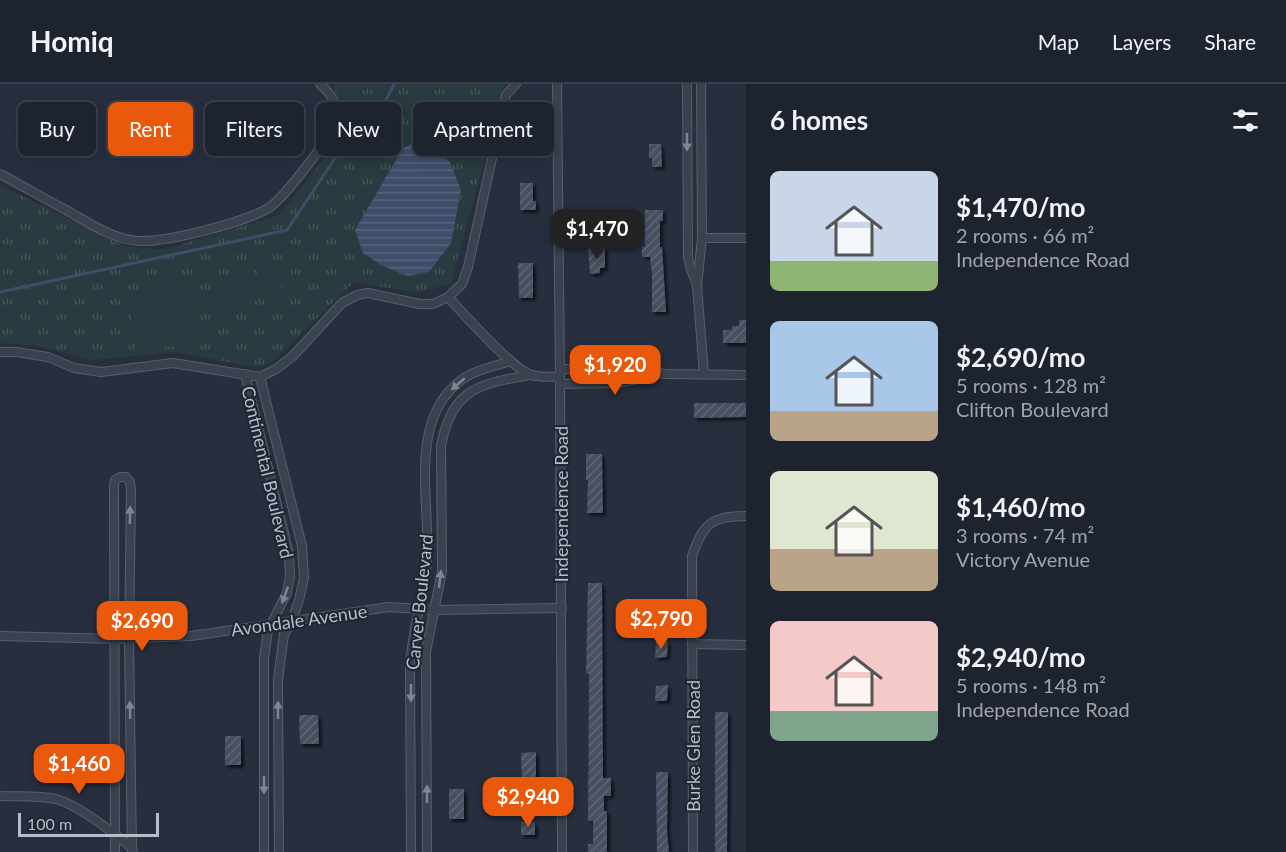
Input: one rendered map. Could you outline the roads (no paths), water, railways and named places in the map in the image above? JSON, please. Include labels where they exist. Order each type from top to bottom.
[{"type":"street","points":[[0,174],[106,232],[137,241],[164,239],[247,219],[270,207],[291,184],[332,130],[337,117],[335,104],[329,92],[320,84]]},
{"type":"street","points":[[0,352],[48,357],[74,368],[101,372],[172,363],[260,377],[276,369],[293,356],[342,303],[357,295],[368,293],[420,304],[434,304],[448,297],[462,284],[468,267],[506,95],[516,84]]},
{"type":"street","name":"Independence Road","points":[[556,84],[562,608],[562,852]]},
{"type":"street","points":[[687,84],[688,250],[691,270],[697,286]]},
{"type":"street","points":[[701,84],[702,238],[697,286],[704,374]]},
{"type":"street","points":[[688,229],[702,229]]},
{"type":"street","points":[[702,238],[746,238]]},
{"type":"street","points":[[688,250],[701,250]]},
{"type":"street","points":[[448,297],[511,361],[530,375]]},
{"type":"street","name":"Carver Boulevard","points":[[411,852],[410,666],[427,560],[426,442],[433,416],[441,401],[464,378],[477,371],[511,361]]},
{"type":"street","points":[[560,376],[618,369],[666,374],[746,375]]},
{"type":"street","name":"Continental Boulevard","points":[[245,374],[289,554],[290,576],[287,592],[271,624],[266,641],[263,681],[264,852]]},
{"type":"street","points":[[560,376],[616,383],[666,374]]},
{"type":"street","name":"Carver Boulevard","points":[[427,852],[426,652],[442,571],[441,445],[445,425],[455,406],[471,390],[495,381],[530,375],[560,376]]},
{"type":"street","name":"Continental Boulevard","points":[[260,377],[302,546],[303,578],[292,621],[284,634],[278,680],[279,852]]},
{"type":"street","points":[[115,852],[114,486],[120,477],[126,477],[131,490],[129,639],[133,850]]},
{"type":"street","name":"Burke Glen Road","points":[[693,852],[692,556],[700,533],[708,525],[731,516],[746,516]]},
{"type":"street","name":"Avondale Avenue","points":[[0,636],[129,639],[191,636],[389,607],[436,610],[562,608]]},
{"type":"street","points":[[692,644],[746,645]]},
{"type":"street","points":[[0,796],[57,800],[75,808],[133,850]]},
{"type":"water","points":[[413,143],[413,156],[441,156],[450,162],[461,190],[451,243],[429,272],[408,276],[381,265],[363,253],[355,230],[398,156],[401,156],[403,148]]},
{"type":"waterway","points":[[0,292],[287,230],[338,154],[383,106],[394,84]]}]
